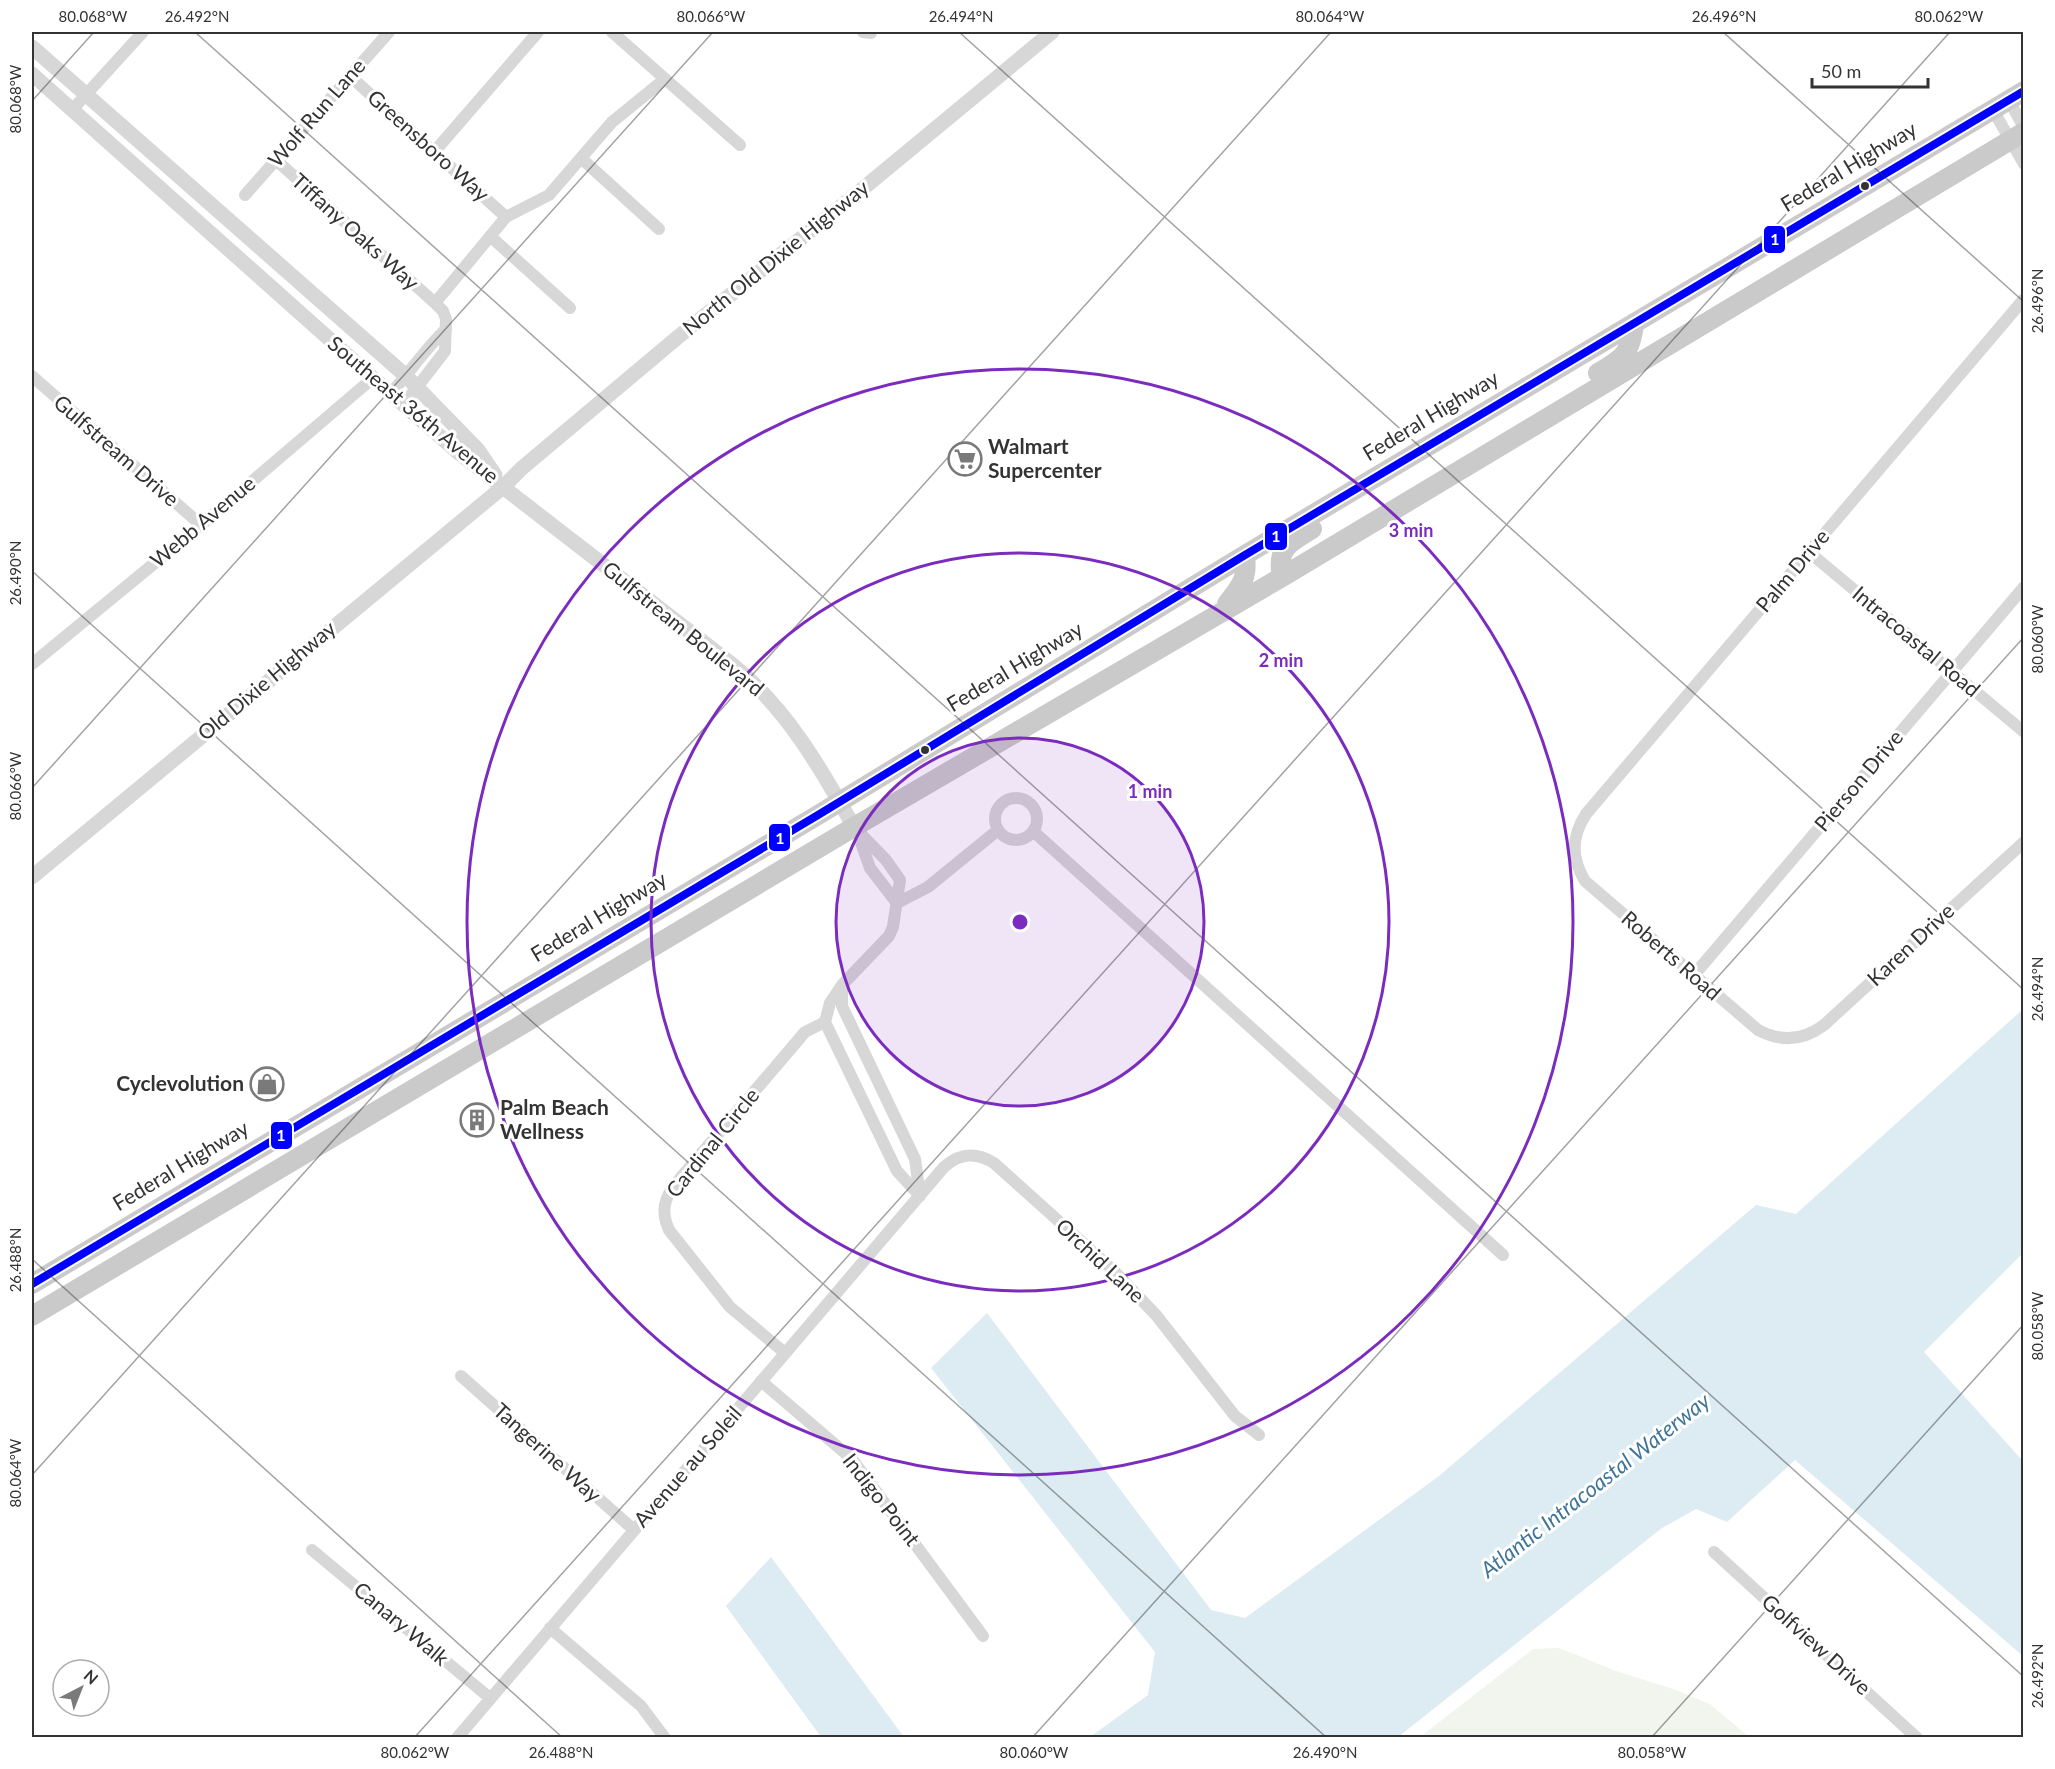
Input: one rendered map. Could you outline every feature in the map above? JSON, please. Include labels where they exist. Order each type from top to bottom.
[{"type":"main road","name":"Federal Highway","points":[[32,1284],[840,801],[1245,555],[2008,100]]},
{"type":"main road","points":[[32,1316],[854,827],[1282,577],[2019,133]]},
{"type":"main road","points":[[1434,485],[1442,472],[1456,459],[1613,364],[1624,355],[1632,343],[1634,323]]},
{"type":"main road","points":[[1282,577],[1279,562],[1285,548],[1382,489],[1397,477],[1412,456]]},
{"type":"main road","points":[[1220,613],[1243,582],[1247,569],[1245,555]]},
{"type":"main road","points":[[402,1096],[413,1073],[439,1040]]},
{"type":"main road","points":[[357,1122],[373,1095],[375,1078]]},
{"type":"street","points":[[72,110],[143,32]]},
{"type":"street","name":"Wolf Run Lane","points":[[245,195],[389,32]]},
{"type":"street","points":[[434,152],[538,32]]},
{"type":"street","points":[[612,32],[740,145]]},
{"type":"street","name":"North Old Dixie Highway","points":[[503,487],[522,468],[678,337],[860,192],[1052,32]]},
{"type":"street","name":"Southeast 36th Avenue","points":[[32,48],[406,376],[478,450],[503,487]]},
{"type":"street","name":"Southeast 36th Avenue","points":[[32,74],[373,378],[459,453],[503,487]]},
{"type":"street","name":"Greensboro Way","points":[[350,76],[506,217]]},
{"type":"street","points":[[404,404],[445,351],[446,329],[443,311],[435,303],[506,217],[549,195],[612,123],[665,79]]},
{"type":"street","points":[[2008,100],[2019,133],[2024,164]]},
{"type":"street","points":[[2008,100],[2019,133]]},
{"type":"street","points":[[581,158],[660,229]]},
{"type":"street","name":"Tiffany Oaks Way","points":[[276,160],[435,303]]},
{"type":"street","points":[[490,236],[570,308]]},
{"type":"street","name":"Palm Drive","points":[[1574,848],[1575,836],[1586,814],[2024,300]]},
{"type":"street","points":[[391,393],[434,340],[446,329]]},
{"type":"street","name":"Gulfstream Drive","points":[[32,376],[201,525]]},
{"type":"street","name":"Webb Avenue","points":[[32,664],[201,525],[373,378]]},
{"type":"street","name":"Gulfstream Boulevard","points":[[503,487],[757,685],[797,733],[854,827]]},
{"type":"street","name":"Old Dixie Highway","points":[[32,877],[503,487]]},
{"type":"street","name":"Intracoastal Road","points":[[1809,552],[2024,732]]},
{"type":"street","name":"Pierson Drive","points":[[1694,975],[2024,587]]},
{"type":"street","points":[[1015,798],[1028,802],[1036,812],[1036,825],[1033,831],[1022,839],[1016,840],[1003,835],[995,823],[997,809],[1002,803],[1015,798]]},
{"type":"street","points":[[854,827],[870,868],[897,903]]},
{"type":"street","points":[[854,827],[886,860],[900,880],[897,903],[889,936],[842,985],[830,1003],[825,1022],[897,1171],[920,1196]]},
{"type":"street","points":[[897,903],[928,887],[998,830]]},
{"type":"street","points":[[1033,831],[1503,1255]]},
{"type":"street","name":"Karen Drive","points":[[1792,1039],[1804,1037],[1824,1025],[2024,842]]},
{"type":"street","name":"Roberts Road","points":[[1574,848],[1579,871],[1585,881],[1758,1030],[1769,1035],[1792,1039]]},
{"type":"street","points":[[842,985],[842,1006],[915,1160],[920,1196]]},
{"type":"street","name":"Cardinal Circle","points":[[785,1353],[730,1307],[669,1230],[664,1209],[666,1198],[672,1188],[805,1032],[825,1022]]},
{"type":"street","name":"Orchid Lane","points":[[920,1196],[952,1160],[963,1156],[985,1157],[1121,1278],[1156,1315],[1235,1416],[1259,1435]]},
{"type":"street","name":"Avenue au Soleil","points":[[457,1737],[920,1196]]},
{"type":"street","name":"Tangerine Way","points":[[461,1376],[634,1530]]},
{"type":"street","name":"Indigo Point","points":[[761,1381],[852,1459],[983,1636]]},
{"type":"street","name":"Canary Walk","points":[[312,1550],[490,1698]]},
{"type":"street","name":"Golfview Drive","points":[[1714,1552],[1917,1737]]},
{"type":"street","points":[[550,1628],[641,1706],[665,1737]]},
{"type":"shaded area","points":[[1559,1648],[1710,1704],[1749,1737],[1420,1737],[1533,1649]]},
{"type":"water","name":"Atlantic Intracoastal Waterway","points":[[2023,1009],[2023,1253],[1924,1352],[2023,1461],[2023,1656],[1795,1460],[1727,1522],[1696,1509],[1662,1528],[1398,1737],[1090,1737],[1148,1695],[1155,1652],[931,1368],[987,1313],[1211,1610],[1245,1618],[1439,1476],[1756,1205],[1796,1214]]},
{"type":"water","points":[[771,1557],[904,1737],[821,1737],[726,1606]]},
{"type":"transit line","name":"1","points":[[32,1284],[818,815],[1245,555],[2024,91]]},
{"type":"place","name":"Walmart Supercenter","points":[[965,459]]},
{"type":"place","name":"Cyclevolution","points":[[267,1084]]},
{"type":"place","name":"Palm Beach Wellness","points":[[477,1120]]}]
